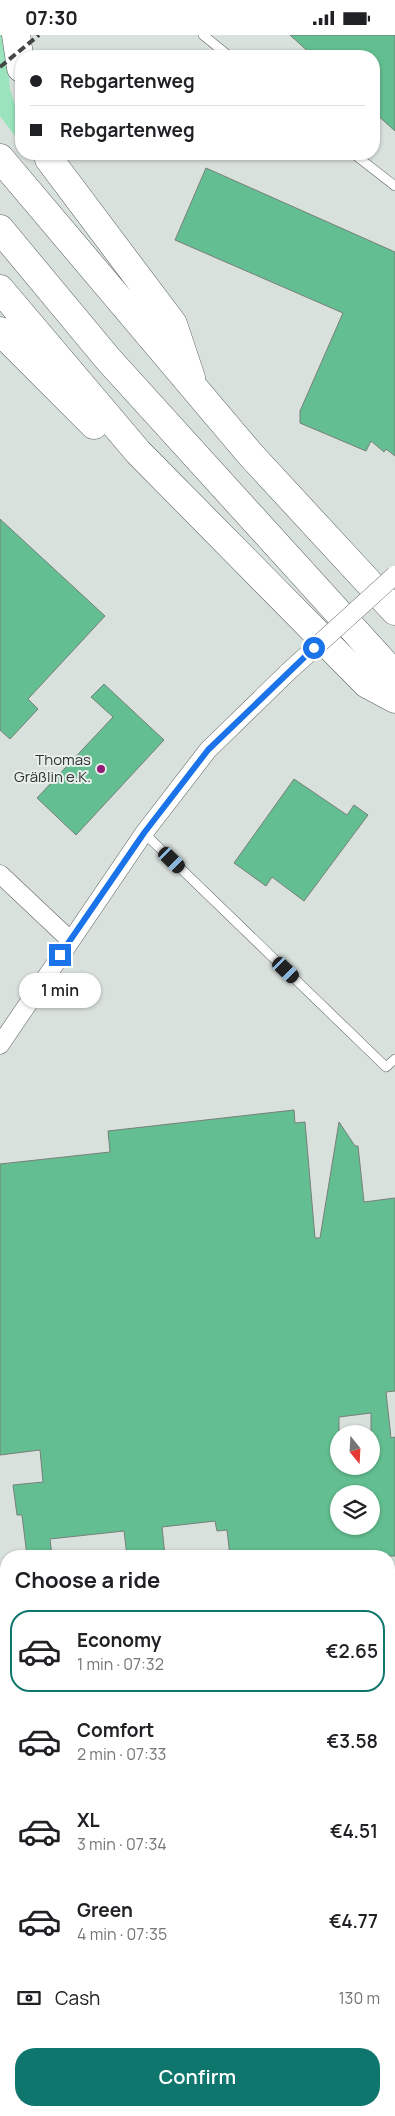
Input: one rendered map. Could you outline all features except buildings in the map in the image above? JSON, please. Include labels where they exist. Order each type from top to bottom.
[{"type":"highway","points":[[16,35],[18,50]]},
{"type":"highway","points":[[0,158],[195,391],[250,454],[395,611]]},
{"type":"highway","points":[[52,160],[173,324],[195,391]]},
{"type":"highway","points":[[0,229],[108,359],[395,675]]},
{"type":"highway","points":[[0,289],[138,452],[367,684],[395,699]]},
{"type":"highway","points":[[0,331],[109,439],[138,452]]},
{"type":"street","points":[[0,1045],[70,939],[144,833],[208,750],[288,672],[395,575]]},
{"type":"street","points":[[0,874],[70,939]]},
{"type":"lane","points":[[203,35],[222,50]]},
{"type":"lane","points":[[362,160],[395,186]]},
{"type":"lane","points":[[144,833],[386,1067],[395,1059]]},
{"type":"green space","points":[[0,35],[5,35],[10,89],[15,105],[15,136],[0,116]]},
{"type":"railway","points":[[21,50],[39,35]]},
{"type":"railway","points":[[0,67],[15,55]]},
{"type":"place","name":"Thomas Gräßlin e.K.","points":[[101,769]]},
{"type":"route","points":[[60,955],[144,833],[208,750],[314,648]]}]
